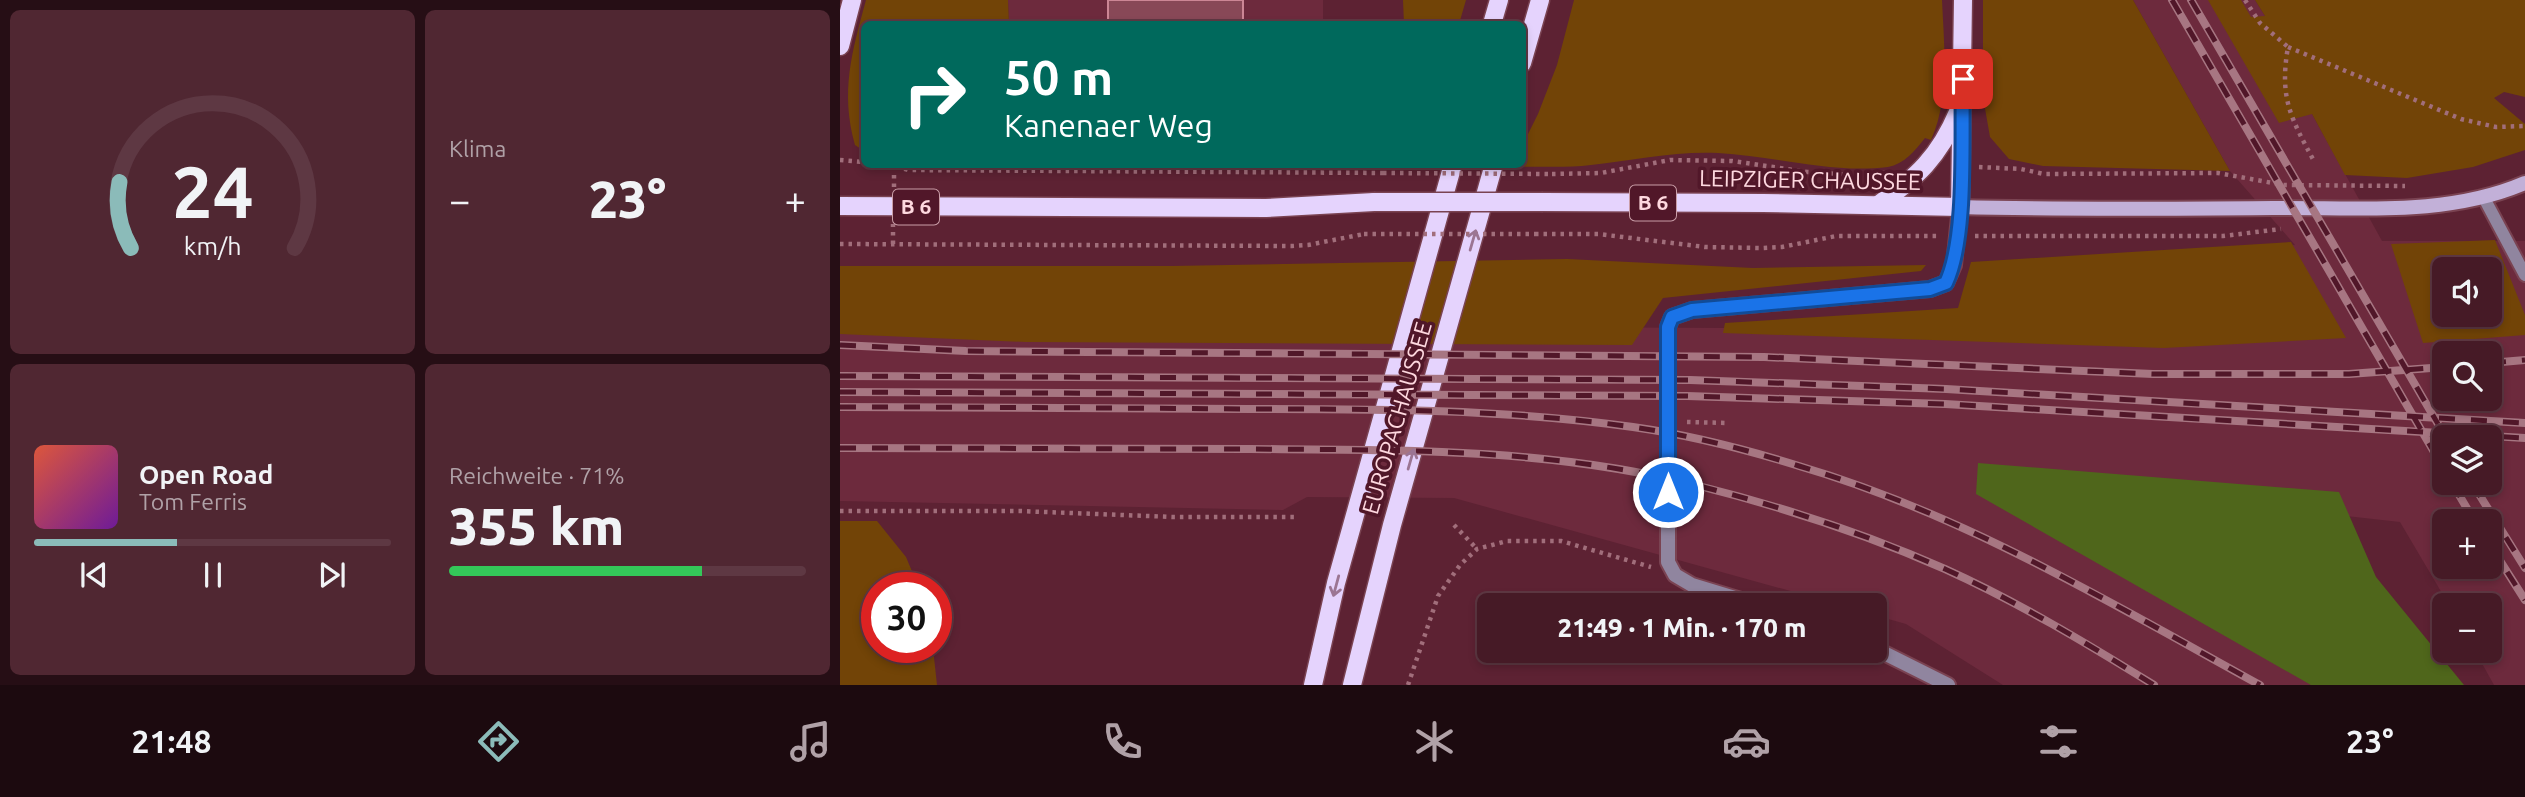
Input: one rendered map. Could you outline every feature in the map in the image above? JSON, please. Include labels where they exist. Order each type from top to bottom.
[{"type":"main road","points":[[840,46],[852,0]]},
{"type":"main road","points":[[1493,21],[1499,0]]},
{"type":"main road","points":[[1526,48],[1540,0]]},
{"type":"main road","points":[[1960,207],[1963,0]]},
{"type":"main road","points":[[1878,205],[1908,184],[1934,158],[1962,102]]},
{"type":"main road","name":"EUROPACHAUSSEE","points":[[1313,685],[1336,583],[1452,168]]},
{"type":"main road","name":"EUROPACHAUSSEE","points":[[1352,685],[1392,525],[1493,168]]},
{"type":"main road","name":"LEIPZIGER CHAUSSEE","points":[[840,206],[1266,208],[1374,202],[1543,202],[2153,211],[2448,204],[2484,198],[2525,183]]},
{"type":"street","points":[[1718,593],[1692,585],[1675,575],[1668,562],[1668,327],[1672,317],[1692,310],[1930,289],[1946,283],[1954,265],[1960,207]]},
{"type":"street","points":[[1887,654],[1948,685]]},
{"type":"lane","points":[[2484,198],[2525,275]]},
{"type":"path","points":[[2245,0],[2260,23],[2288,47],[2461,119],[2496,127],[2525,126]]},
{"type":"path","points":[[2288,47],[2283,75],[2290,117],[2315,163]]},
{"type":"path","points":[[840,160],[861,162]]},
{"type":"path","points":[[901,168],[1552,174],[1601,173],[1670,160],[1732,161],[1807,172],[1855,175],[1890,172]]},
{"type":"path","points":[[1961,166],[2021,169],[2044,174],[2218,173],[2284,186],[2414,186]]},
{"type":"path","points":[[840,244],[1300,246],[1364,234],[1598,234],[1705,247],[1762,248],[1782,247],[1836,236],[2223,236],[2287,229]]},
{"type":"path","points":[[1685,422],[1728,423]]},
{"type":"path","points":[[840,511],[1019,511],[1174,517],[1295,517]]},
{"type":"path","points":[[1454,525],[1478,550]]},
{"type":"path","points":[[1408,685],[1438,596],[1460,565],[1478,550],[1507,541],[1561,541],[1675,575]]},
{"type":"shaded area","points":[[866,0],[1008,0],[1009,21],[861,21],[861,149],[855,145],[848,107],[852,54]]},
{"type":"shaded area","points":[[1008,0],[1323,0],[1323,21],[1009,21]]},
{"type":"shaded area","points":[[1403,0],[1466,0],[1460,21],[1404,21]]},
{"type":"shaded area","points":[[1574,0],[1942,0],[1944,71],[1937,124],[1931,140],[1925,138],[1904,160],[1888,167],[1845,168],[1718,153],[1671,155],[1582,166],[1526,167],[1526,138],[1557,65]]},
{"type":"shaded area","points":[[1983,0],[2133,0],[2230,171],[2043,166],[2009,159],[1990,137],[1983,97]]},
{"type":"shaded area","points":[[2133,0],[2255,0],[2312,114],[2382,241],[2525,241],[2525,685],[2494,685],[2482,663],[2502,663],[2502,593],[2442,593],[2434,579],[2502,579],[2502,509],[2432,509],[2432,576],[2400,522],[2035,481],[2386,685],[2003,685],[1906,624],[1887,619],[1887,593],[1798,593],[1454,498],[1307,497],[1283,510],[840,501],[840,320],[1305,326],[1967,329],[1980,268],[2295,245],[2230,171]]},
{"type":"shaded area","points":[[2208,0],[2241,0],[2251,17],[2265,16],[2255,0],[2525,0],[2525,97],[2504,92],[2494,98],[2525,124],[2525,150],[2473,167],[2407,178],[2345,175],[2312,114],[2279,123]]},
{"type":"shaded area","points":[[2495,240],[2502,257],[2432,257],[2432,327],[2502,327],[2502,258],[2525,315],[2525,335],[2423,343],[2391,244]]},
{"type":"shaded area","points":[[2291,242],[2346,338],[2164,348],[1723,333],[1725,323],[1958,308],[1971,262]]},
{"type":"shaded area","points":[[1567,259],[1753,268],[1926,265],[1921,271],[1663,298],[1632,345],[1026,342],[840,334],[840,266],[1172,266]]},
{"type":"shaded area","points":[[1978,463],[2339,492],[2376,577],[2432,646],[2432,663],[2446,663],[2464,685],[2311,685],[1976,494]]},
{"type":"shaded area","points":[[840,521],[877,521],[906,557],[912,572],[861,572],[861,663],[935,663],[937,685],[840,685]]},
{"type":"building","points":[[1108,0],[1243,0],[1243,21],[1108,21]]},
{"type":"railway","points":[[2172,0],[2432,449]]},
{"type":"railway","points":[[2191,0],[2438,424]]},
{"type":"railway","points":[[840,345],[966,351],[1764,357],[2153,374],[2349,374],[2432,368]]},
{"type":"railway","points":[[2502,362],[2525,360]]},
{"type":"railway","points":[[840,376],[1690,380],[1946,389],[2525,423]]},
{"type":"railway","points":[[840,392],[1687,396],[1945,404],[2525,438]]},
{"type":"railway","points":[[840,407],[1441,411],[1585,421],[1675,434],[1738,448],[1799,466],[1919,509],[2092,592],[2260,685]]},
{"type":"railway","points":[[840,448],[1419,451],[1532,458],[1644,474],[1793,512],[1915,556],[2025,609],[2154,685]]},
{"type":"railway","points":[[2459,495],[2467,509]]},
{"type":"railway","points":[[2479,495],[2525,568]]},
{"type":"railway","points":[[2502,564],[2525,600]]},
{"type":"route","points":[[1668,492],[1668,327],[1672,317],[1692,310],[1930,289],[1946,283],[1954,265],[1960,207],[1963,79]]}]
